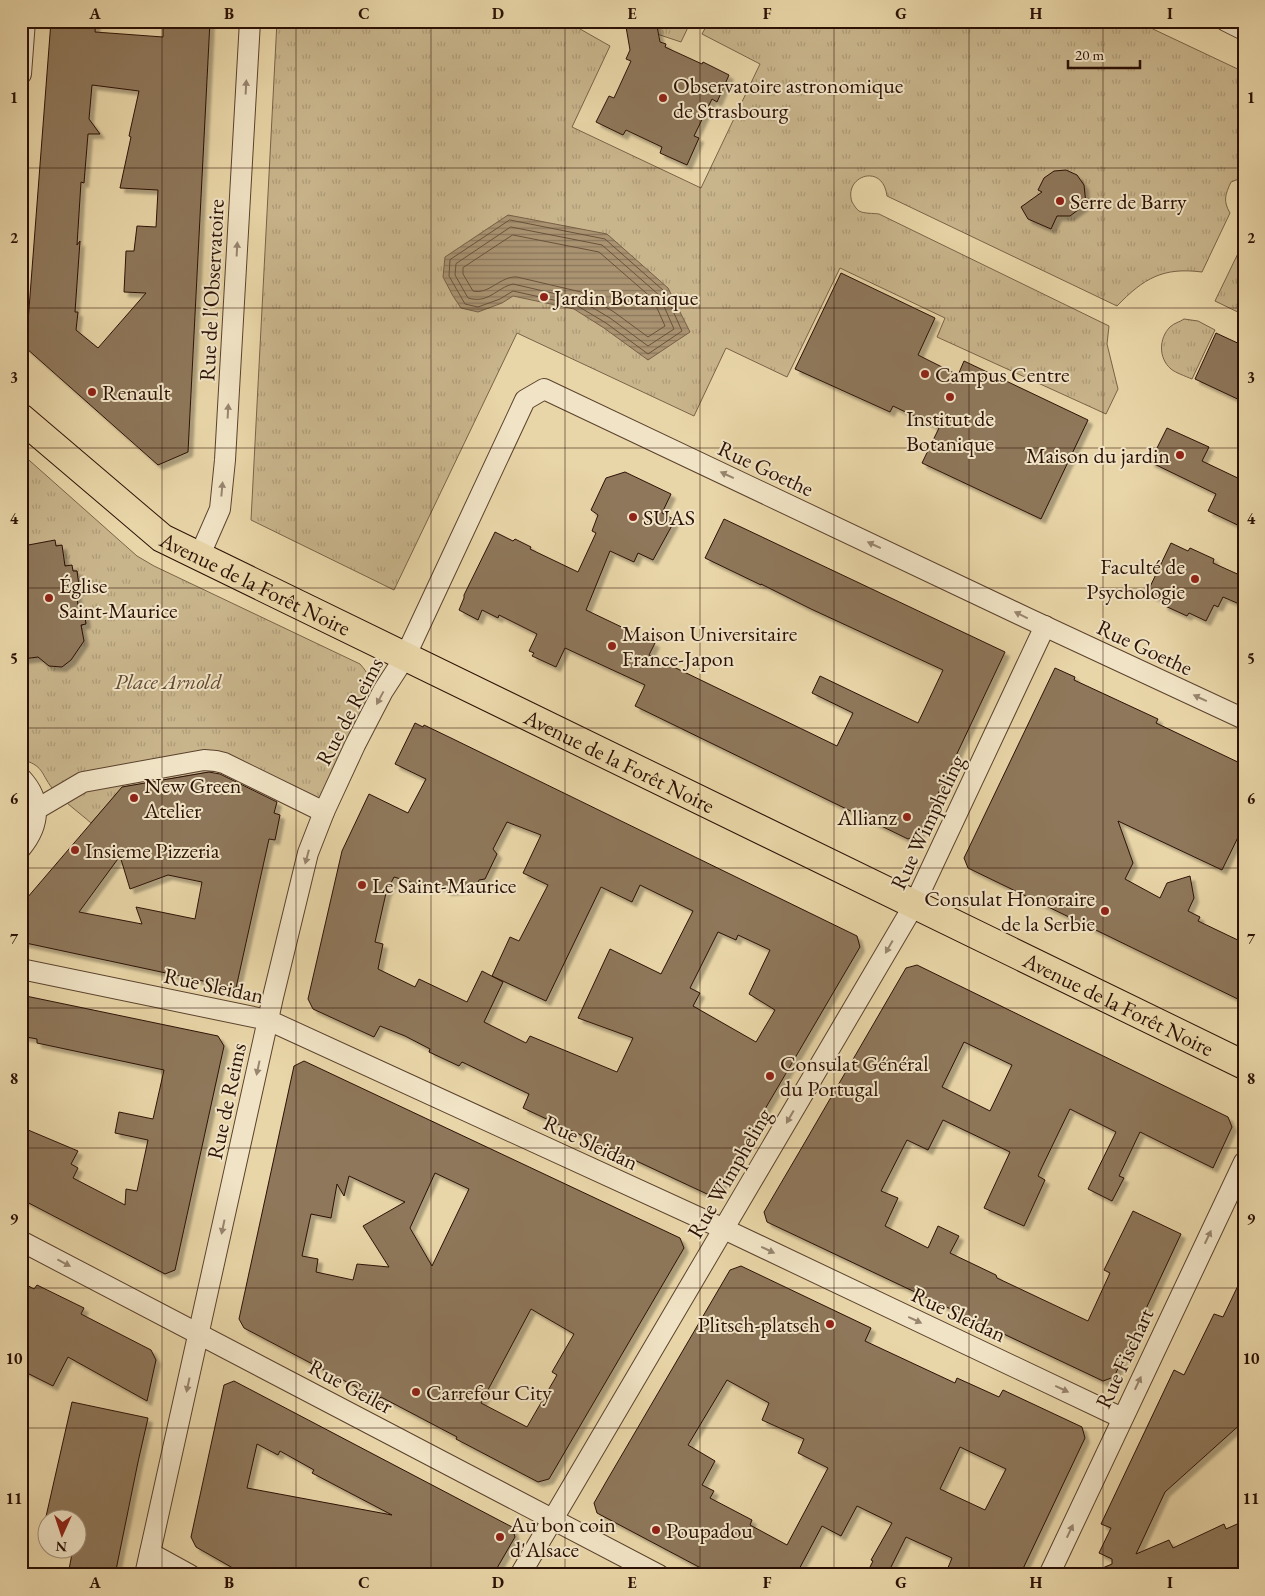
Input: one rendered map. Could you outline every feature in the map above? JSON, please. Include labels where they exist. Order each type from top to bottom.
[{"type":"main road","name":"Avenue de la Forêt Noire","points":[[21,418],[162,538],[1244,1066]]},
{"type":"street","points":[[21,74],[25,21]]},
{"type":"street","name":"Rue de l'Observatoire","points":[[200,557],[217,518],[222,489],[250,21]]},
{"type":"street","points":[[1226,21],[1244,30]]},
{"type":"street","name":"Rue Goethe","points":[[406,657],[525,400],[544,389],[1244,719]]},
{"type":"street","name":"Rue Wimpheling","points":[[520,1575],[914,905],[1045,626]]},
{"type":"street","name":"Rue de Reims","points":[[145,1575],[268,1020],[308,853],[324,812],[363,729],[406,657]]},
{"type":"street","points":[[37,809],[83,782],[204,760],[216,760],[324,812]]},
{"type":"street","points":[[21,778],[35,796],[37,809],[36,821],[32,832],[21,848]]},
{"type":"street","name":"Rue Sleidan","points":[[21,968],[268,1020],[724,1229],[1122,1418]]},
{"type":"street","name":"Rue Fischart","points":[[1049,1575],[1244,1162]]},
{"type":"street","name":"Rue Geiler","points":[[21,1241],[659,1575]]},
{"type":"street","points":[[150,1553],[190,1575]]},
{"type":"green space","name":"Jardin Botanique","points":[[277,21],[566,21],[610,46],[572,127],[701,188],[760,64],[702,34],[709,21],[1136,21],[1244,72],[1244,177],[1231,182],[1226,194],[1230,213],[1202,272],[1176,271],[1155,277],[1136,288],[1117,306],[887,196],[884,185],[879,179],[865,176],[853,185],[851,193],[852,202],[859,211],[879,214],[1109,326],[1107,344],[1118,389],[1106,414],[937,337],[945,318],[840,268],[787,377],[726,348],[694,416],[517,333],[394,590],[251,520]]},
{"type":"green space","points":[[618,21],[691,21],[681,42]]},
{"type":"green space","points":[[1244,241],[1244,315],[1215,301]]},
{"type":"green space","points":[[1184,319],[1198,321],[1215,330],[1192,379],[1171,369],[1162,354],[1162,342],[1166,332]]},
{"type":"green space","name":"Place Arnold","points":[[21,453],[137,556],[363,667],[370,680],[372,691],[314,816],[221,770],[123,787],[91,823],[55,792],[38,767],[21,759],[21,656],[35,655],[65,665],[82,629],[81,626],[86,623],[78,605],[74,576],[78,575],[77,571],[73,571],[61,562],[56,546],[29,550],[28,545],[24,546],[24,551],[21,552]]},
{"type":"water","points":[[508,215],[607,234],[668,288],[690,332],[648,360],[574,309],[513,296],[502,303],[478,312],[461,308],[443,277],[445,257]]},
{"type":"building","points":[[51,21],[96,21],[95,32],[163,37],[163,21],[210,21],[188,452],[158,465],[26,348]],"holes":[[[92,85],[139,91],[120,188],[158,190],[156,227],[137,226],[134,251],[126,251],[124,292],[146,293],[98,348],[76,330],[78,312],[75,312],[80,241],[77,245],[81,182],[84,183],[88,134],[100,134],[89,119]]]},
{"type":"building","name":"Observatoire astronomique de Strasbourg","points":[[625,21],[656,21],[660,42],[666,44],[665,47],[729,75],[717,102],[712,99],[694,136],[699,138],[687,165],[660,153],[662,147],[626,130],[623,135],[596,122],[609,96],[614,98],[631,61],[626,59],[630,50]]},
{"type":"building","name":"Serre de Barry","points":[[1066,170],[1077,175],[1084,185],[1086,204],[1070,216],[1057,216],[1051,229],[1028,219],[1021,207],[1042,192],[1038,190],[1044,178],[1054,171]]},
{"type":"building","name":"Institut de Botanique","points":[[841,273],[935,318],[918,355],[958,375],[964,361],[1088,420],[1041,519],[922,463],[939,428],[893,406],[890,412],[795,369]]},
{"type":"building","points":[[1216,333],[1244,346],[1244,402],[1195,379]]},
{"type":"building","points":[[1167,428],[1209,447],[1202,461],[1244,481],[1244,528],[1208,511],[1216,494],[1150,462]]},
{"type":"building","points":[[625,472],[671,494],[662,513],[675,520],[653,560],[638,553],[634,562],[610,551],[586,610],[655,643],[649,655],[837,746],[853,713],[812,693],[820,676],[918,723],[943,670],[705,558],[724,519],[1005,652],[919,834],[908,839],[635,706],[645,685],[565,648],[556,667],[532,656],[534,653],[529,651],[537,634],[499,615],[498,618],[482,610],[478,620],[459,610],[464,595],[495,532],[513,541],[515,539],[531,547],[530,549],[578,572],[596,533],[592,531],[598,515],[591,510],[606,478]]},
{"type":"building","name":"Église Saint-Maurice","points":[[55,540],[56,546],[62,545],[65,566],[72,565],[73,571],[77,571],[79,586],[76,591],[78,605],[84,610],[86,624],[81,625],[84,641],[71,660],[62,667],[49,666],[38,657],[23,659],[21,650],[21,552],[24,552],[23,546]]},
{"type":"building","name":"Faculté de Psychologie","points":[[1171,543],[1188,551],[1190,548],[1214,559],[1213,563],[1244,577],[1244,606],[1223,597],[1218,607],[1214,605],[1206,621],[1189,613],[1187,616],[1163,605],[1164,601],[1147,593]]},
{"type":"building","points":[[1055,668],[1075,677],[1074,680],[1158,719],[1156,723],[1244,765],[1244,825],[1222,870],[1118,821],[1133,863],[1125,879],[1160,898],[1167,883],[1190,876],[1194,898],[1188,911],[1200,917],[1198,921],[1244,943],[1244,1002],[968,868],[964,858]]},
{"type":"building","points":[[415,723],[423,727],[424,725],[857,936],[860,947],[717,1191],[707,1194],[523,1108],[529,1094],[462,1062],[459,1066],[429,1052],[430,1049],[405,1036],[380,1026],[374,1037],[313,1009],[308,999],[342,851],[369,794],[408,813],[426,779],[395,764]],"holes":[[[507,822],[541,835],[523,873],[548,885],[519,941],[510,937],[492,976],[546,1001],[601,887],[632,902],[640,885],[693,911],[661,974],[610,949],[578,1018],[633,1038],[617,1072],[530,1036],[526,1043],[484,1022],[503,982],[482,971],[467,1002],[419,979],[415,987],[378,969],[383,944],[375,942],[386,893],[394,877],[427,887],[444,886],[447,891],[475,888],[479,880],[485,879],[497,854],[493,849]],[[718,932],[736,940],[738,935],[770,950],[749,994],[775,1010],[756,1042],[693,1006],[700,993],[690,988]]]},
{"type":"building","points":[[209,772],[220,774],[277,802],[274,813],[280,815],[275,840],[269,839],[236,988],[21,942],[21,905],[122,787]],"holes":[[[120,856],[130,889],[168,875],[202,882],[195,919],[136,907],[142,924],[79,912]]]},
{"type":"building","points":[[917,965],[1228,1117],[1232,1127],[1213,1168],[1140,1132],[1119,1176],[1124,1178],[1112,1201],[1088,1189],[1116,1132],[1070,1109],[1038,1176],[1045,1180],[1024,1226],[984,1208],[1010,1152],[943,1120],[928,1150],[907,1140],[881,1191],[898,1198],[885,1226],[928,1248],[938,1226],[959,1236],[950,1253],[996,1275],[997,1278],[1088,1321],[1110,1273],[1104,1270],[1133,1211],[1181,1234],[1114,1377],[1103,1381],[767,1222],[764,1212],[906,968]],"holes":[[[964,1042],[1012,1065],[990,1111],[942,1087]]]},
{"type":"building","points":[[21,995],[218,1036],[224,1046],[175,1270],[165,1274],[21,1199],[21,1127],[78,1151],[71,1164],[78,1168],[73,1178],[125,1205],[126,1189],[137,1191],[148,1140],[115,1133],[119,1112],[153,1119],[164,1070],[37,1043],[37,1039],[21,1036]]},
{"type":"building","points":[[304,1061],[680,1238],[684,1248],[549,1479],[538,1482],[381,1397],[379,1399],[244,1328],[239,1319],[294,1066]],"holes":[[[435,1173],[469,1189],[432,1266],[410,1228]],[[349,1176],[405,1202],[363,1226],[389,1267],[357,1264],[353,1280],[316,1272],[318,1259],[302,1256],[311,1214],[331,1218],[337,1184],[344,1196]],[[531,1309],[574,1334],[552,1372],[557,1375],[527,1427],[481,1403]]]},
{"type":"building","points":[[741,1266],[871,1328],[865,1341],[955,1383],[957,1378],[999,1397],[1003,1390],[1082,1427],[1085,1438],[1020,1575],[945,1575],[952,1558],[906,1537],[887,1575],[866,1575],[873,1561],[871,1560],[892,1523],[857,1506],[841,1536],[822,1526],[796,1575],[714,1575],[597,1513],[594,1503],[730,1270]],"holes":[[[727,1380],[769,1403],[762,1420],[804,1439],[798,1453],[828,1468],[787,1545],[750,1525],[752,1520],[710,1498],[714,1491],[702,1485],[715,1461],[688,1445]],[[960,1447],[1006,1469],[985,1510],[940,1489]]]},
{"type":"building","points":[[1244,1273],[1244,1421],[1165,1492],[1136,1554],[1169,1540],[1173,1548],[1224,1524],[1226,1529],[1244,1521],[1244,1567],[1227,1575],[1086,1575],[1112,1564],[1112,1559],[1099,1553],[1111,1528],[1101,1524],[1174,1370],[1184,1375],[1214,1314],[1223,1317]]},
{"type":"building","points":[[21,1282],[34,1289],[37,1285],[84,1308],[81,1314],[151,1350],[156,1360],[147,1401],[68,1357],[53,1386],[21,1370]]},
{"type":"building","points":[[234,1381],[512,1527],[515,1537],[493,1575],[245,1575],[196,1547],[191,1537],[224,1385]],"holes":[[[257,1444],[278,1455],[280,1451],[314,1470],[312,1473],[392,1515],[247,1488]]]},
{"type":"building","points":[[72,1402],[148,1418],[115,1575],[68,1575],[71,1558],[88,1558],[88,1508],[48,1508]]},
{"type":"place","name":"Observatoire astronomique de Strasbourg","points":[[663,98]]},
{"type":"place","name":"Serre de Barry","points":[[1060,201]]},
{"type":"place","name":"Jardin Botanique","points":[[544,297]]},
{"type":"place","name":"Campus Centre","points":[[925,374]]},
{"type":"place","name":"Renault","points":[[92,392]]},
{"type":"place","name":"Institut de Botanique","points":[[950,397]]},
{"type":"place","name":"Maison du jardin","points":[[1180,455]]},
{"type":"place","name":"SUAS","points":[[633,517]]},
{"type":"place","name":"Faculté de Psychologie","points":[[1195,579]]},
{"type":"place","name":"Église Saint-Maurice","points":[[49,598]]},
{"type":"place","name":"Maison Universitaire France-Japon","points":[[612,646]]},
{"type":"place","name":"New Green Atelier","points":[[134,798]]},
{"type":"place","name":"Allianz","points":[[907,817]]},
{"type":"place","name":"Insieme Pizzeria","points":[[75,850]]},
{"type":"place","name":"Le Saint-Maurice","points":[[362,885]]},
{"type":"place","name":"Consulat Honoraire de la Serbie","points":[[1105,911]]},
{"type":"place","name":"Consulat Général du Portugal","points":[[770,1076]]},
{"type":"place","name":"Plitsch-platsch","points":[[830,1324]]},
{"type":"place","name":"Carrefour City","points":[[416,1392]]},
{"type":"place","name":"Poupadou","points":[[656,1530]]},
{"type":"place","name":"Au bon coin d'Alsace","points":[[500,1537]]}]
